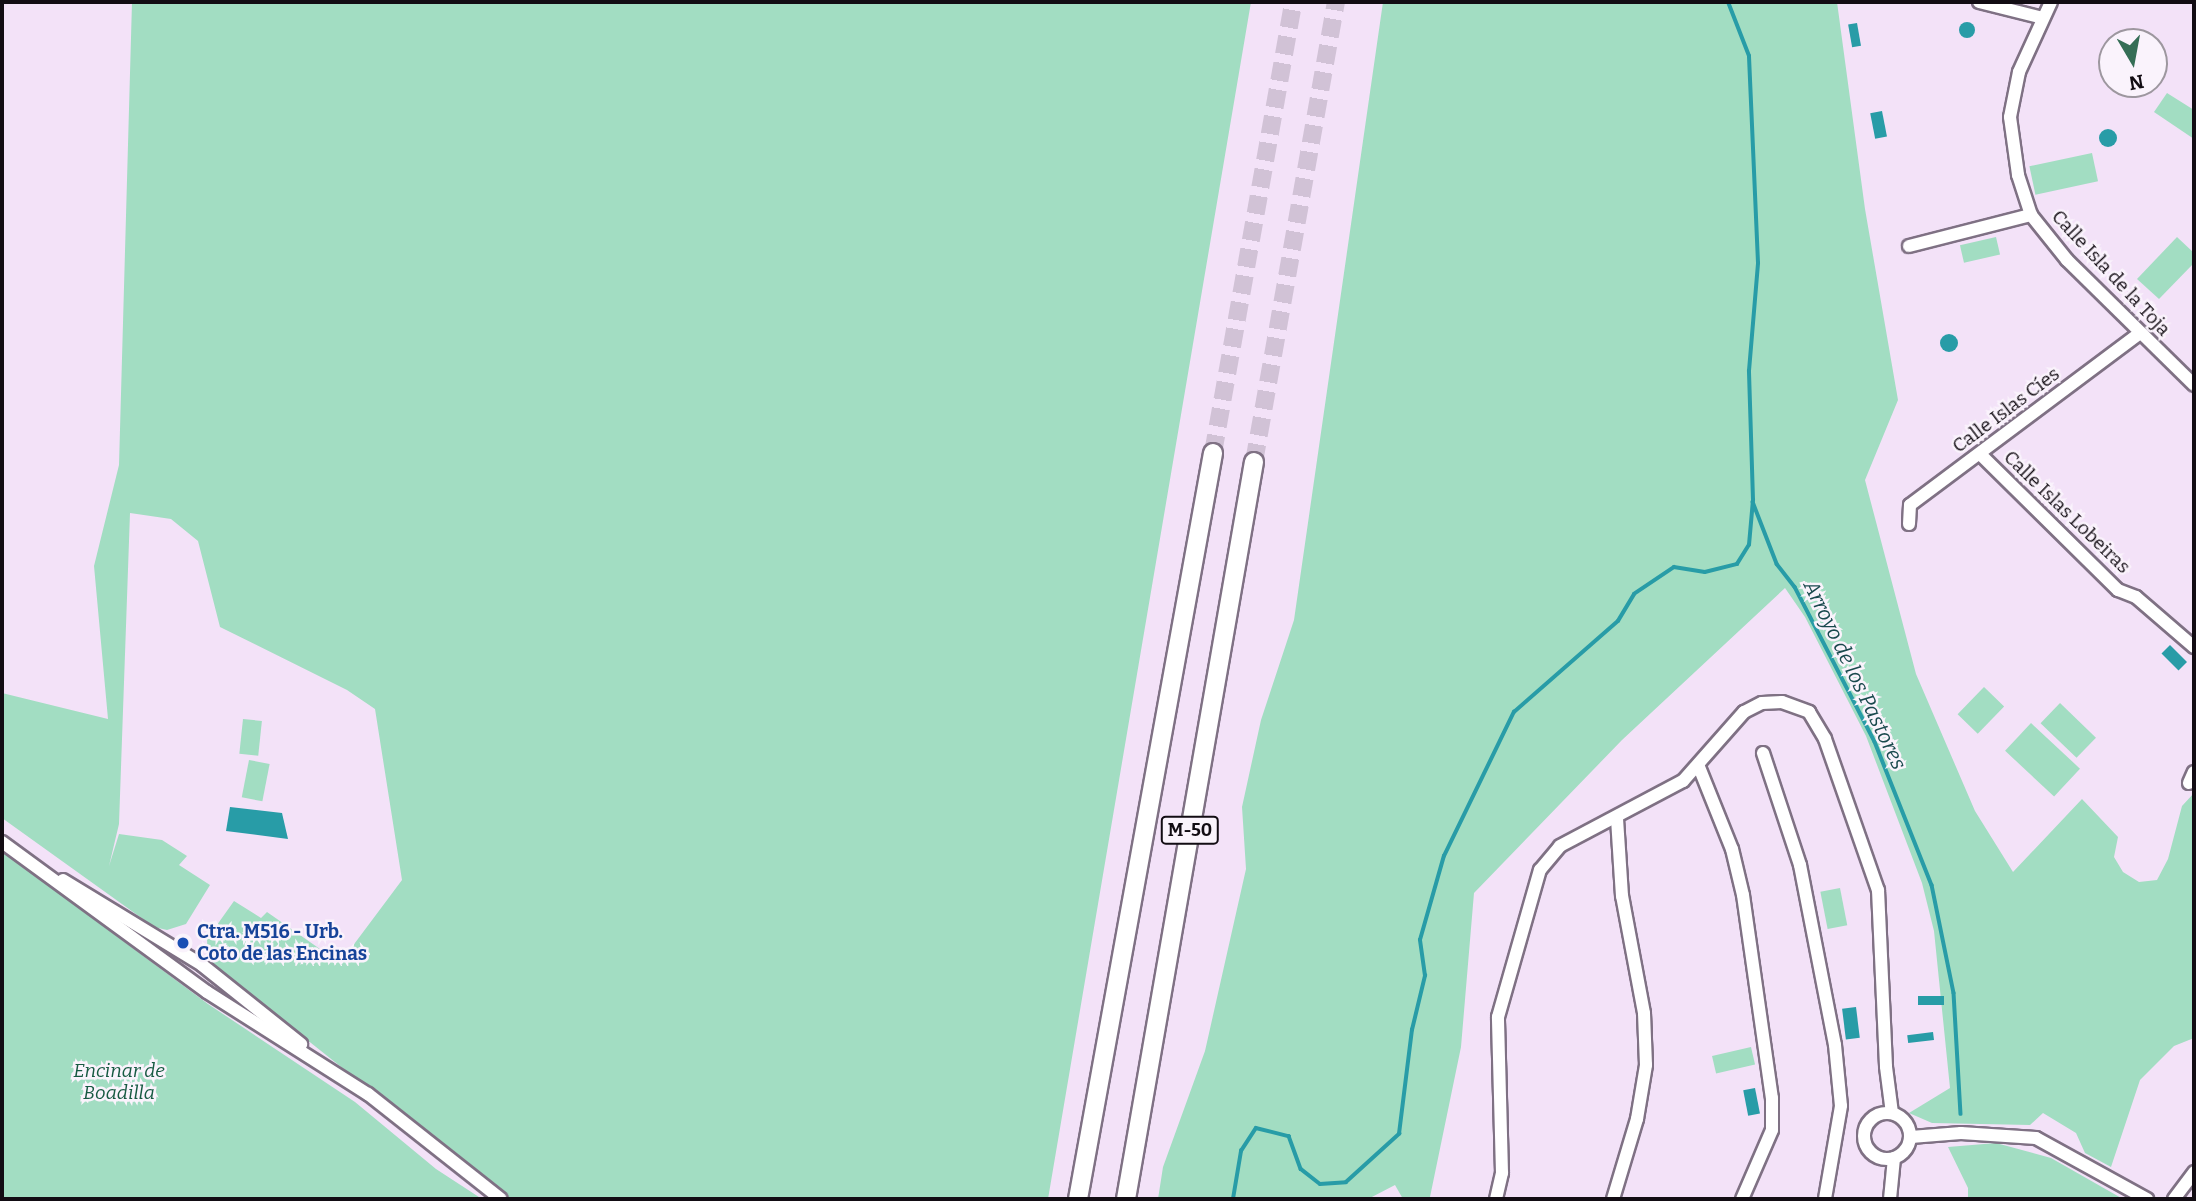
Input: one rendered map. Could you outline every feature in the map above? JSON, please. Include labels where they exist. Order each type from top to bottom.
[{"type":"highway","name":"M-50","points":[[1077,1199],[1213,453]]},
{"type":"highway","name":"M-50","points":[[1126,1199],[1254,461]]},
{"type":"street","points":[[1979,2],[2043,18]]},
{"type":"street","name":"Calle Isla de la Toja","points":[[2051,2],[2019,72],[2010,117],[2018,175],[2031,215],[2067,260],[2194,385]]},
{"type":"street","name":"Calle Isla de la Toja","points":[[1909,246],[2031,215]]},
{"type":"street","name":"Calle Islas Cíes","points":[[1909,524],[1909,505],[2140,333]]},
{"type":"street","name":"Calle Islas Lobeiras","points":[[1980,454],[2119,590],[2136,597],[2194,647]]},
{"type":"street","points":[[1496,1199],[1502,1173],[1498,1017],[1536,882],[1560,846],[1617,819],[1699,767],[1744,712],[1762,702],[1782,702],[1809,712],[1825,739],[1878,890],[1886,1067],[1892,1113]]},
{"type":"street","points":[[1763,753],[1800,865],[1835,1045],[1841,1106],[1825,1199]]},
{"type":"street","points":[[1699,767],[1732,849],[1743,895],[1772,1098],[1772,1130],[1742,1199]]},
{"type":"street","points":[[1613,1199],[1637,1119],[1646,1065],[1644,1013],[1622,896],[1617,819]]},
{"type":"street","points":[[2,842],[207,992],[398,1116],[501,1199]]},
{"type":"street","points":[[39,869],[117,909],[202,965],[321,1064]]},
{"type":"street","points":[[1892,1113],[1906,1121],[1911,1137],[1906,1150],[1894,1158],[1880,1158],[1868,1150],[1864,1137],[1873,1118],[1892,1113]]},
{"type":"street","points":[[1911,1137],[1961,1133],[2036,1138],[2147,1199]]},
{"type":"street","points":[[1889,1199],[1894,1158]]},
{"type":"street","points":[[2174,1199],[2194,1172]]},
{"type":"green space","points":[[132,2],[1251,2],[1048,1199],[507,1199],[208,961],[207,939],[234,901],[261,918],[267,912],[340,963],[402,880],[375,709],[347,690],[220,627],[198,541],[171,519],[130,513],[119,824],[109,866],[119,834],[162,840],[187,856],[179,865],[210,885],[186,924],[167,930],[154,927],[2,818],[2,693],[108,719],[94,566],[119,465]]},
{"type":"green space","points":[[1383,2],[1837,2],[1865,209],[1898,400],[1865,480],[1916,674],[1975,811],[2013,872],[2082,799],[2118,837],[2114,857],[2123,872],[2139,882],[2157,880],[2168,859],[2182,806],[2194,793],[2194,1038],[2174,1046],[2140,1080],[2111,1167],[2085,1153],[2076,1133],[2043,1113],[2030,1125],[1932,1123],[1909,1113],[1950,1088],[1934,931],[1922,883],[1866,736],[1805,617],[1785,588],[1622,740],[1474,893],[1461,1047],[1430,1197],[1403,1199],[1395,1185],[1368,1199],[1158,1199],[1163,1167],[1205,1051],[1246,869],[1242,807],[1261,720],[1294,620]]},
{"type":"green space","points":[[2168,94],[2194,110],[2194,139],[2154,112],[2164,98],[2168,98]]},
{"type":"green space","points":[[2092,153],[2098,181],[2035,195],[2029,166]]},
{"type":"green space","points":[[1996,237],[2000,255],[1964,263],[1960,245]]},
{"type":"green space","points":[[2177,237],[2194,253],[2194,263],[2159,299],[2137,279]]},
{"type":"green space","points":[[1984,687],[2004,706],[1978,734],[1958,714]]},
{"type":"green space","points":[[2060,703],[2096,738],[2077,758],[2041,723]]},
{"type":"green space","points":[[243,719],[262,721],[258,756],[239,754]]},
{"type":"green space","points":[[2031,723],[2080,769],[2054,796],[2005,751]]},
{"type":"green space","points":[[249,760],[270,764],[262,801],[242,797]]},
{"type":"green space","name":"Encinar de Boadilla","points":[[2,851],[208,1004],[355,1102],[436,1169],[482,1199],[2,1199]]},
{"type":"green space","points":[[1840,888],[1847,925],[1828,929],[1820,892]]},
{"type":"green space","points":[[1751,1047],[1755,1065],[1716,1074],[1712,1056]]},
{"type":"green space","points":[[1996,1143],[2051,1158],[2123,1199],[1968,1199],[1968,1188],[1948,1147]]},
{"type":"water","points":[[1964,22],[1970,22],[1975,30],[1973,36],[1964,38],[1959,33],[1959,27]]},
{"type":"water","points":[[1857,23],[1861,46],[1852,47],[1848,25]]},
{"type":"water","points":[[1882,111],[1887,137],[1875,139],[1870,113]]},
{"type":"water","points":[[2108,129],[2114,132],[2117,138],[2114,144],[2108,147],[2102,144],[2099,138],[2102,132]]},
{"type":"water","points":[[1945,334],[1953,334],[1958,343],[1956,350],[1945,352],[1940,347],[1940,339]]},
{"type":"water","points":[[2170,645],[2187,662],[2178,670],[2162,653]]},
{"type":"water","points":[[230,807],[282,813],[288,839],[226,831]]},
{"type":"water","points":[[1918,996],[1944,996],[1944,1005],[1918,1005]]},
{"type":"water","points":[[1856,1007],[1860,1038],[1846,1039],[1842,1009]]},
{"type":"water","points":[[1933,1032],[1934,1040],[1908,1043],[1907,1035]]},
{"type":"water","points":[[1755,1088],[1760,1114],[1748,1116],[1743,1090]]},
{"type":"waterway","name":"Arroyo de los Pastores","points":[[1233,1199],[1241,1151],[1256,1128],[1289,1136],[1301,1169],[1320,1184],[1346,1182],[1399,1134],[1412,1030],[1425,976],[1420,940],[1444,856],[1514,712],[1618,621],[1634,594],[1674,567],[1705,572],[1737,564],[1749,545],[1753,500],[1749,371],[1758,263],[1749,56],[1728,2]]},
{"type":"waterway","name":"Arroyo de los Pastores","points":[[1753,502],[1777,564],[1795,587],[1875,742],[1932,885],[1954,993],[1961,1114]]},
{"type":"tunnel","points":[[1213,453],[1293,2]]},
{"type":"tunnel","points":[[1254,462],[1336,2]]},
{"type":"place","name":"Ctra. M516 - Urb. Coto de las Encinas","points":[[183,943]]}]
